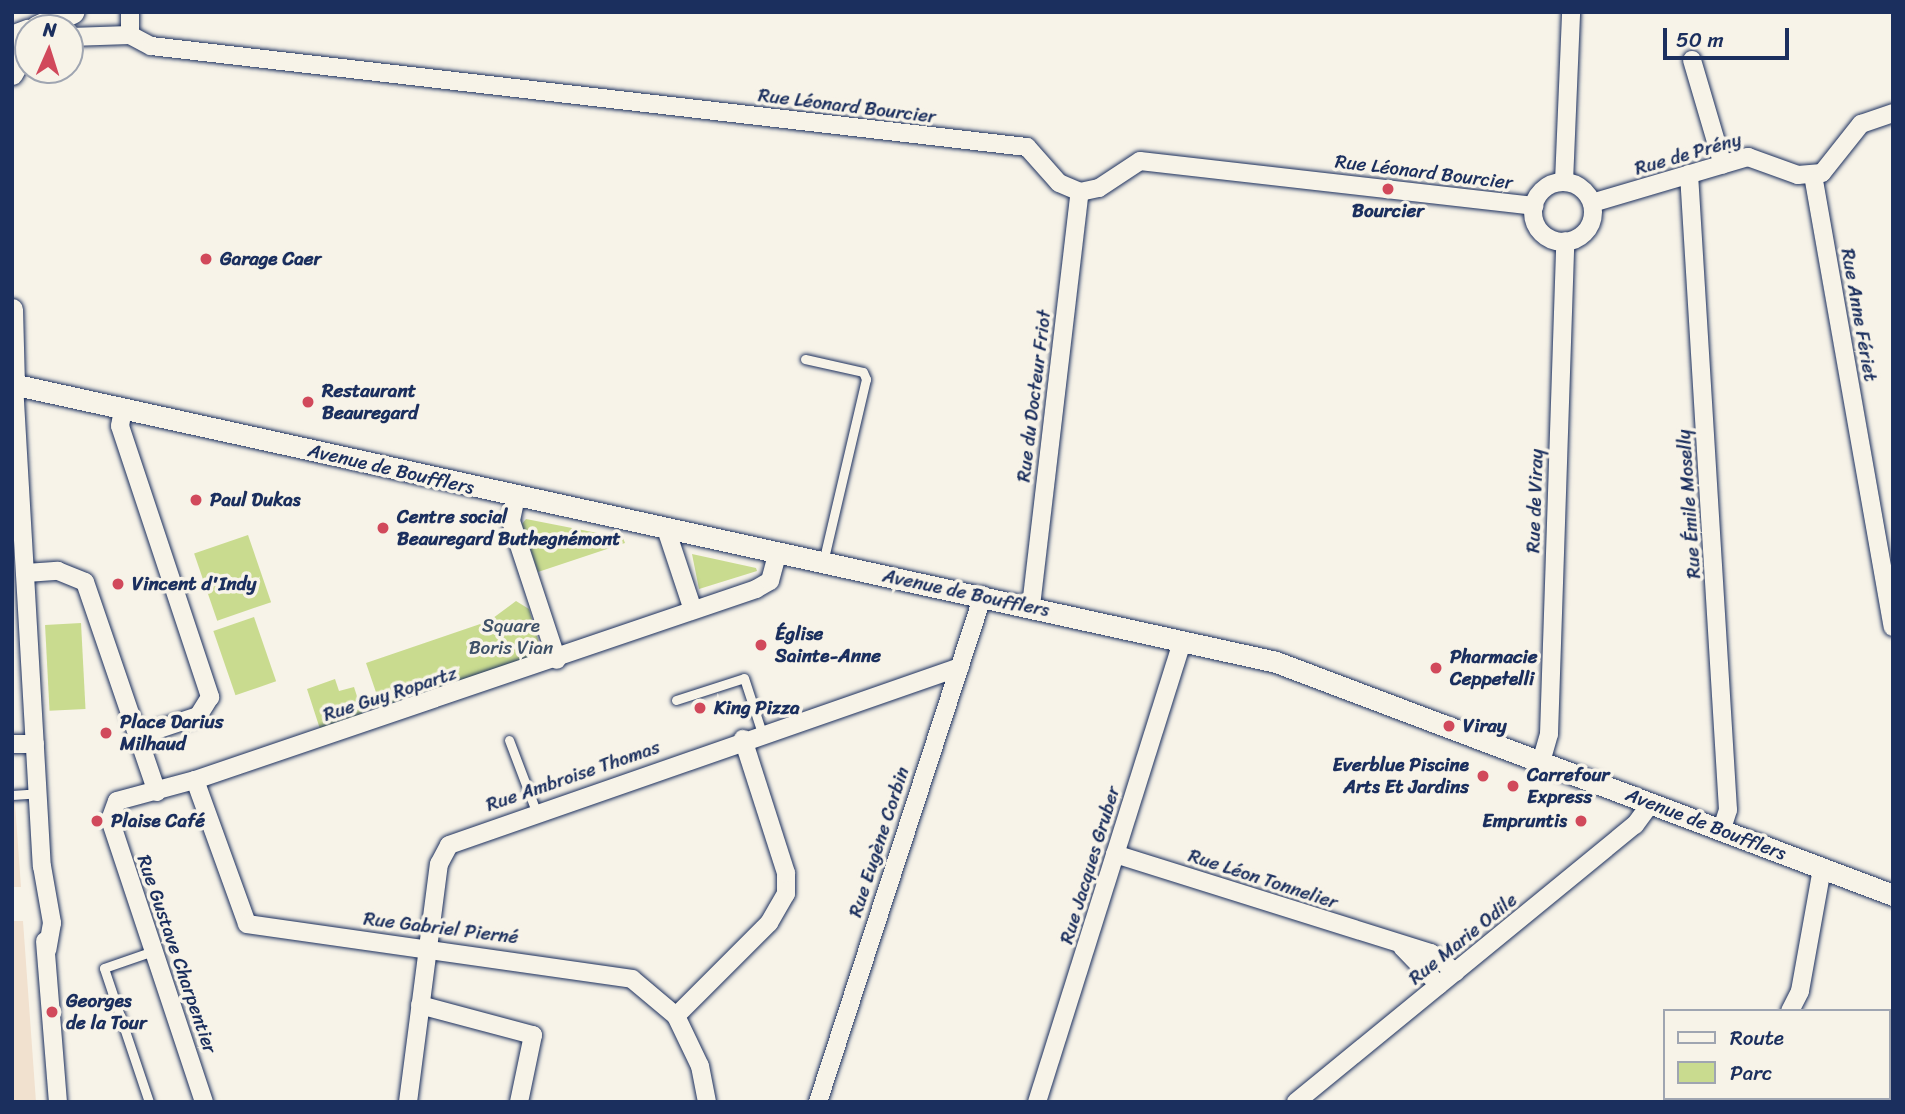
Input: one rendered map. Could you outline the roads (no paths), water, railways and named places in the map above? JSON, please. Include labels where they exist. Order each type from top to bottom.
[{"type":"street","points":[[84,37],[130,35],[130,12]]},
{"type":"street","points":[[1564,182],[1571,12]]},
{"type":"street","name":"Rue Léonard Bourcier","points":[[130,35],[151,46],[1027,147],[1059,183],[1080,192],[1098,188],[1140,161],[1534,206]]},
{"type":"street","points":[[1692,60],[1723,165]]},
{"type":"street","points":[[1813,175],[1829,169],[1861,124],[1893,113]]},
{"type":"street","name":"Rue de Prény","points":[[1592,202],[1756,157],[1813,175]]},
{"type":"street","name":"Rue Émile Moselly","points":[[1689,174],[1727,792],[1721,831]]},
{"type":"street","name":"Rue Anne Fériet","points":[[1813,175],[1893,627]]},
{"type":"street","points":[[1564,182],[1581,188],[1592,202],[1588,229],[1564,241],[1542,232],[1534,206],[1542,191],[1564,182]]},
{"type":"street","name":"Rue du Docteur Friot","points":[[1031,606],[1080,192]]},
{"type":"street","name":"Rue de Viray","points":[[1541,762],[1549,734],[1564,241]]},
{"type":"street","points":[[12,309],[13,384],[38,793],[43,866],[52,923],[47,950],[58,1102]]},
{"type":"street","name":"Avenue de Boufflers","points":[[13,384],[666,530],[983,595],[1298,668],[1893,895]]},
{"type":"street","points":[[123,408],[120,426],[210,697],[198,716],[138,736]]},
{"type":"street","points":[[516,497],[511,521],[557,660]]},
{"type":"street","points":[[666,530],[693,610]]},
{"type":"street","name":"Rue Guy Ropartz","points":[[110,820],[117,801],[195,780],[557,660],[765,586],[777,554]]},
{"type":"street","points":[[26,573],[58,571],[85,582],[128,720],[138,736],[157,792]]},
{"type":"street","name":"Rue Eugène Corbin","points":[[818,1102],[983,595]]},
{"type":"street","name":"Rue Jacques Gruber","points":[[1037,1102],[1182,642]]},
{"type":"street","name":"Rue Ambroise Thomas","points":[[408,1102],[428,947],[444,850],[536,811],[743,738],[960,667]]},
{"type":"street","points":[[676,1016],[778,913],[786,894],[786,873],[743,738]]},
{"type":"street","points":[[12,744],[36,744]]},
{"type":"street","name":"Rue Gabriel Pierné","points":[[195,780],[247,923],[620,974],[654,992],[676,1016],[696,1057],[707,1102]]},
{"type":"street","name":"Rue Marie Odile","points":[[1296,1102],[1635,825],[1651,803]]},
{"type":"street","name":"Rue Gustave Charpentier","points":[[110,820],[204,1102]]},
{"type":"street","name":"Rue Léon Tonnelier","points":[[1115,854],[1437,956],[1455,972]]},
{"type":"street","points":[[1791,1009],[1800,991],[1822,869]]},
{"type":"street","name":"Rue Léon Tonnelier","points":[[1399,944],[1439,985]]},
{"type":"street","points":[[420,1005],[533,1035],[519,1102]]},
{"type":"lane","points":[[805,359],[863,372],[866,379],[823,564]]},
{"type":"lane","points":[[676,700],[744,678],[762,733]]},
{"type":"lane","points":[[509,740],[536,811]]},
{"type":"lane","points":[[12,795],[38,793]]},
{"type":"lane","points":[[149,1102],[104,968],[153,951]]},
{"type":"place","name":"Bourcier","points":[[1388,189]]},
{"type":"place","name":"Garage Caer","points":[[206,259]]},
{"type":"place","name":"Restaurant Beauregard","points":[[308,402]]},
{"type":"place","name":"Paul Dukas","points":[[196,500]]},
{"type":"place","name":"Centre social Beauregard Buthegnémont","points":[[383,528]]},
{"type":"place","name":"Vincent d'Indy","points":[[118,584]]},
{"type":"place","name":"Église Sainte-Anne","points":[[761,645]]},
{"type":"place","name":"Pharmacie Ceppetelli","points":[[1436,668]]},
{"type":"place","name":"King Pizza","points":[[700,708]]},
{"type":"place","name":"Viray","points":[[1449,726]]},
{"type":"place","name":"Place Darius Milhaud","points":[[106,733]]},
{"type":"place","name":"Everblue Piscine Arts Et Jardins","points":[[1483,776]]},
{"type":"place","name":"Carrefour Express","points":[[1513,786]]},
{"type":"place","name":"Plaise Café","points":[[97,821]]},
{"type":"place","name":"Empruntis","points":[[1581,821]]},
{"type":"place","name":"Georges de la Tour","points":[[52,1012]]},
{"type":"park label","name":"Square Boris Vian","points":[[511,637]]}]
